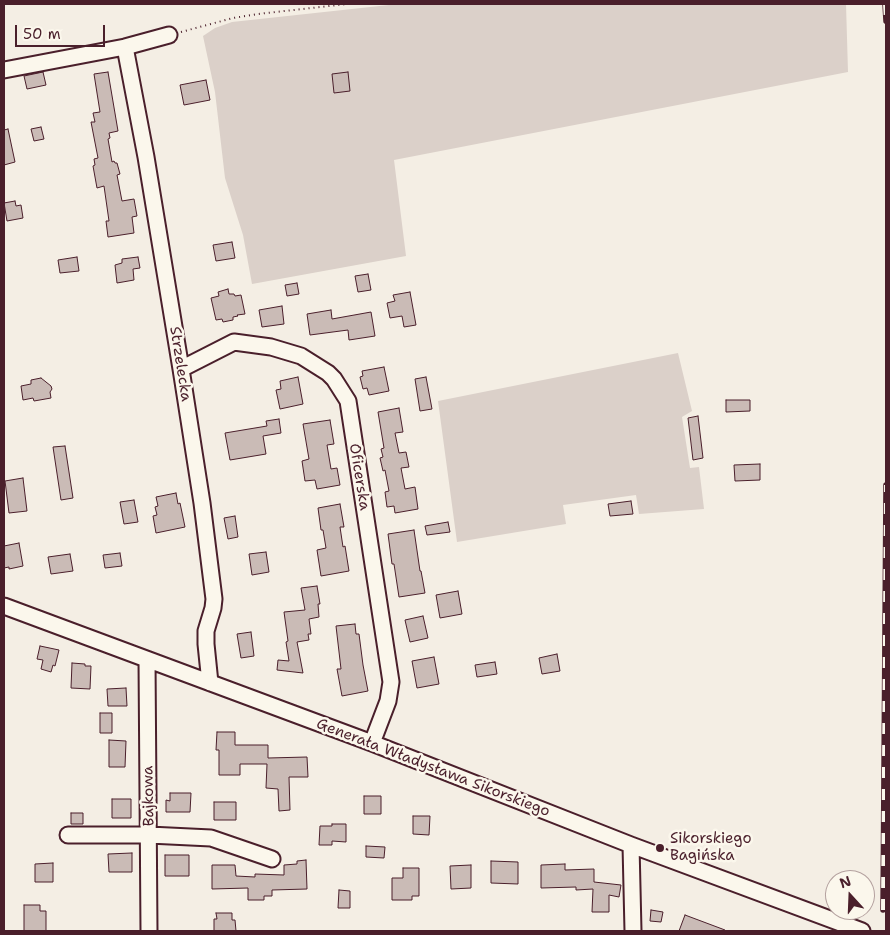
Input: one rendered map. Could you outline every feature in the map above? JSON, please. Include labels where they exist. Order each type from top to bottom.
[{"type":"street","points":[[4,70],[125,47],[169,35]]},
{"type":"street","name":"Strzelecka","points":[[125,47],[146,157],[200,494],[214,599],[206,631],[210,683]]},
{"type":"street","name":"Oficerska","points":[[181,369],[234,342],[271,347],[300,356],[328,373],[348,401],[391,682],[388,701],[372,743]]},
{"type":"street","name":"Generała Władysława Sikorskiego","points":[[4,606],[372,743],[632,845],[862,931]]},
{"type":"street","name":"Bajkowa","points":[[147,660],[150,835],[149,931]]},
{"type":"street","points":[[68,835],[150,835],[211,838],[272,859]]},
{"type":"street","points":[[632,845],[633,931]]},
{"type":"path","points":[[169,35],[233,18],[347,4]]},
{"type":"shaded area","points":[[398,4],[846,4],[848,72],[394,160],[406,256],[252,284],[243,235],[225,178],[215,92],[203,36],[215,28],[232,22]]},
{"type":"shaded area","points":[[678,353],[692,411],[682,417],[690,468],[699,467],[704,509],[639,514],[636,495],[563,505],[566,524],[457,542],[438,401]]},
{"type":"building","points":[[43,72],[46,85],[27,89],[24,76]]},
{"type":"building","points":[[108,72],[118,131],[109,133],[110,138],[108,139],[112,162],[117,163],[120,174],[117,175],[122,201],[134,199],[137,216],[132,217],[134,233],[108,237],[106,221],[109,221],[104,186],[97,188],[93,166],[95,165],[94,159],[98,158],[91,122],[95,122],[93,113],[100,112],[94,74]]},
{"type":"building","points":[[348,72],[350,91],[334,93],[332,74]]},
{"type":"building","points":[[206,80],[210,100],[184,105],[180,85]]},
{"type":"building","points":[[41,127],[44,139],[34,141],[31,129]]},
{"type":"building","points":[[8,129],[15,162],[4,165],[4,130]]},
{"type":"building","points":[[15,201],[16,206],[21,205],[23,218],[7,221],[4,203]]},
{"type":"building","points":[[232,242],[235,258],[216,261],[213,245]]},
{"type":"building","points":[[77,257],[79,271],[60,273],[58,260]]},
{"type":"building","points":[[138,257],[140,268],[133,269],[134,280],[117,283],[115,265],[122,263],[122,259]]},
{"type":"building","points":[[368,274],[371,290],[358,292],[355,276]]},
{"type":"building","points":[[297,283],[299,294],[287,296],[285,285]]},
{"type":"building","points":[[228,289],[229,294],[241,295],[245,314],[237,315],[233,317],[233,320],[223,322],[222,319],[216,320],[211,298],[219,296],[218,292]]},
{"type":"building","points":[[410,292],[416,325],[404,327],[402,316],[390,318],[387,303],[395,301],[393,295]]},
{"type":"building","points":[[282,306],[284,324],[262,327],[259,310]]},
{"type":"building","points":[[331,310],[332,319],[371,312],[375,336],[349,340],[348,330],[310,335],[307,314]]},
{"type":"building","points":[[384,367],[389,391],[369,395],[367,388],[363,389],[360,377],[363,376],[362,371]]},
{"type":"building","points":[[298,377],[303,404],[280,409],[276,390],[281,389],[280,381]]},
{"type":"building","points":[[426,377],[432,409],[420,411],[415,379]]},
{"type":"building","points":[[41,378],[51,386],[51,398],[34,401],[33,398],[23,400],[21,386],[31,384],[31,380]]},
{"type":"building","points":[[726,400],[750,400],[750,411],[726,412]]},
{"type":"building","points":[[399,408],[403,432],[395,433],[399,453],[406,452],[409,467],[401,468],[405,489],[415,487],[418,509],[395,513],[394,506],[387,507],[385,492],[389,491],[385,470],[383,471],[380,458],[383,457],[381,449],[384,448],[378,412]]},
{"type":"building","points":[[698,416],[703,458],[693,460],[688,418]]},
{"type":"building","points":[[279,419],[281,433],[263,436],[266,454],[230,460],[225,433],[267,426],[266,421]]},
{"type":"building","points":[[330,420],[334,444],[327,445],[331,469],[337,468],[340,485],[317,489],[315,480],[305,481],[302,461],[309,459],[303,424]]},
{"type":"building","points":[[65,446],[73,498],[61,500],[53,447]]},
{"type":"building","points":[[760,464],[760,480],[735,481],[734,465]]},
{"type":"building","points":[[23,478],[27,511],[9,513],[5,481]]},
{"type":"building","points":[[176,493],[185,527],[156,533],[153,516],[157,515],[155,507],[158,506],[156,497]]},
{"type":"building","points":[[134,500],[138,522],[124,524],[120,502]]},
{"type":"building","points":[[631,501],[633,514],[610,516],[608,504]]},
{"type":"building","points":[[340,504],[344,527],[340,527],[349,571],[321,576],[317,550],[326,548],[318,508]]},
{"type":"building","points":[[235,516],[238,537],[228,539],[224,518]]},
{"type":"building","points":[[448,522],[450,532],[427,535],[425,526]]},
{"type":"building","points":[[414,530],[425,593],[399,597],[388,534]]},
{"type":"building","points":[[19,543],[23,566],[9,569],[9,567],[4,568],[4,546]]},
{"type":"building","points":[[266,552],[269,572],[252,575],[249,554]]},
{"type":"building","points":[[120,553],[122,566],[105,568],[103,555]]},
{"type":"building","points":[[70,554],[73,571],[51,574],[48,557]]},
{"type":"building","points":[[317,586],[320,604],[318,604],[319,617],[309,619],[311,634],[308,634],[309,640],[297,642],[303,673],[277,670],[278,660],[289,661],[284,612],[305,610],[301,588]]},
{"type":"building","points":[[458,591],[462,614],[440,618],[436,595]]},
{"type":"building","points":[[423,616],[428,638],[410,642],[405,620]]},
{"type":"building","points":[[355,624],[356,634],[359,634],[368,691],[342,696],[337,669],[341,669],[336,626]]},
{"type":"building","points":[[251,632],[254,656],[241,658],[237,634]]},
{"type":"building","points":[[40,646],[59,650],[55,666],[53,665],[51,672],[41,669],[43,660],[37,659]]},
{"type":"building","points":[[557,654],[560,671],[542,674],[539,658]]},
{"type":"building","points":[[434,657],[439,684],[417,688],[412,661]]},
{"type":"building","points":[[495,662],[497,674],[477,677],[475,665]]},
{"type":"building","points":[[72,663],[91,666],[90,689],[71,688]]},
{"type":"building","points":[[126,688],[127,706],[108,706],[107,689]]},
{"type":"building","points":[[100,713],[112,713],[112,733],[100,733]]},
{"type":"building","points":[[217,732],[235,732],[235,745],[268,745],[268,758],[307,757],[308,777],[289,777],[290,810],[279,811],[278,789],[266,788],[267,764],[240,764],[240,775],[219,775],[219,750],[216,750]]},
{"type":"building","points":[[109,740],[126,741],[125,767],[109,767]]},
{"type":"building","points":[[170,793],[191,793],[190,812],[166,812],[166,800],[170,801]]},
{"type":"building","points":[[364,796],[381,796],[381,814],[364,814]]},
{"type":"building","points":[[112,799],[131,799],[131,818],[112,818]]},
{"type":"building","points":[[214,802],[236,802],[236,820],[214,820]]},
{"type":"building","points":[[71,813],[83,813],[83,824],[71,824]]},
{"type":"building","points":[[413,816],[430,816],[429,835],[413,834]]},
{"type":"building","points":[[332,824],[346,824],[346,842],[332,841],[332,845],[319,845],[320,826],[332,826]]},
{"type":"building","points":[[366,846],[385,847],[384,858],[366,857]]},
{"type":"building","points":[[132,853],[132,872],[109,872],[108,854]]},
{"type":"building","points":[[165,855],[189,855],[189,876],[165,876]]},
{"type":"building","points":[[306,860],[307,889],[272,890],[272,896],[264,896],[264,900],[248,900],[248,888],[212,889],[212,865],[235,865],[236,876],[255,877],[255,874],[284,875],[284,865],[297,864],[297,861]]},
{"type":"building","points":[[491,861],[518,862],[518,884],[491,883]]},
{"type":"building","points":[[53,863],[53,882],[35,882],[35,864]]},
{"type":"building","points":[[565,864],[565,870],[594,869],[594,882],[621,885],[619,897],[609,895],[609,912],[592,912],[593,889],[576,890],[576,887],[541,888],[541,865]]},
{"type":"building","points":[[471,865],[471,888],[451,889],[450,866]]},
{"type":"building","points":[[403,868],[419,868],[419,896],[412,896],[412,900],[392,900],[392,878],[403,878]]},
{"type":"building","points":[[339,890],[350,891],[350,908],[338,908]]},
{"type":"building","points":[[24,905],[40,905],[40,911],[46,911],[46,931],[24,931]]},
{"type":"building","points":[[651,910],[663,912],[661,922],[650,921]]},
{"type":"building","points":[[216,913],[232,913],[232,920],[235,920],[236,931],[214,931],[214,919],[217,919]]},
{"type":"building","points":[[685,915],[725,930],[725,931],[679,931]]},
{"type":"railway","points":[[885,4],[886,21]]},
{"type":"railway","points":[[883,910],[886,485]]},
{"type":"place","name":"Sikorskiego Bagińska","points":[[660,848]]}]
